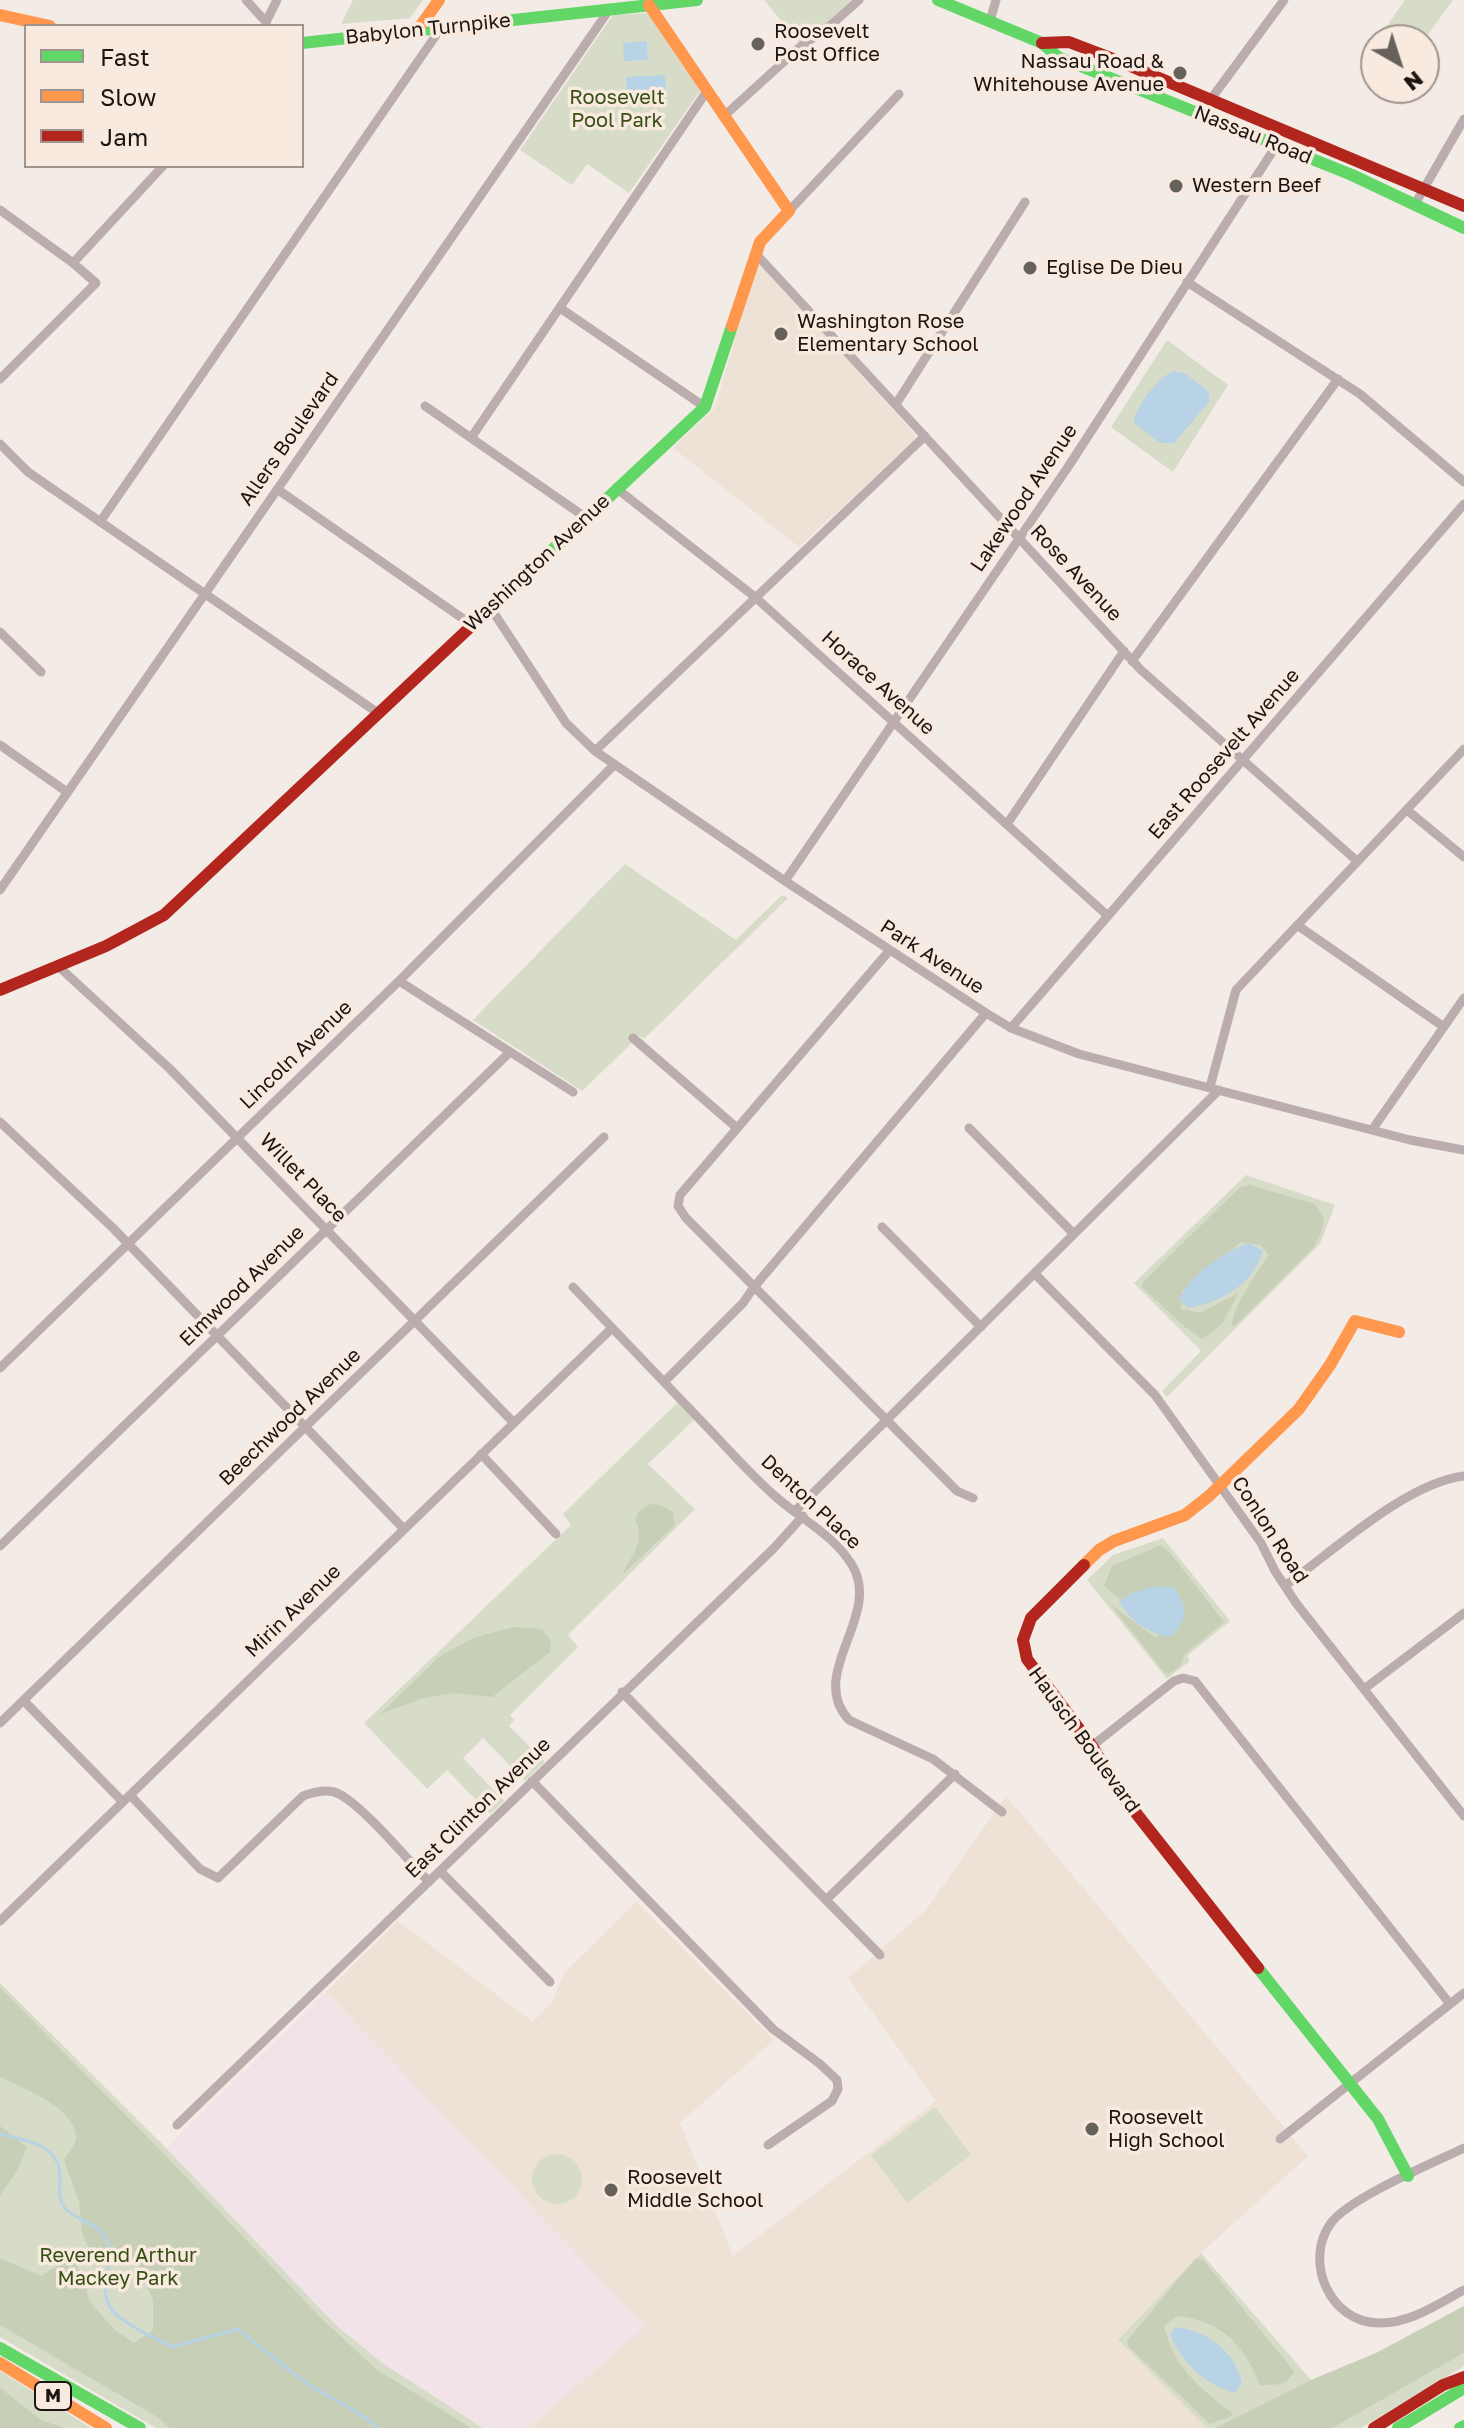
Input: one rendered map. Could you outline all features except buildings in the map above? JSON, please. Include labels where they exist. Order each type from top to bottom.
[{"type":"main road","points":[[417,31],[439,0]]},
{"type":"main road","name":"Babylon Turnpike","points":[[304,43],[697,0]]},
{"type":"main road","name":"Nassau Road","points":[[938,0],[1042,43],[1058,57],[1352,175],[1464,228]]},
{"type":"main road","points":[[649,5],[789,211]]},
{"type":"main road","points":[[1,16],[40,24]]},
{"type":"main road","name":"Nassau Road","points":[[1042,43],[1069,42],[1464,206]]},
{"type":"main road","points":[[1181,106],[1203,105],[1211,99]]},
{"type":"main road","name":"Washington Avenue","points":[[0,990],[106,946],[164,915],[705,407],[760,242],[789,211]]},
{"type":"main road","name":"Hausch Boulevard","points":[[1399,1332],[1355,1321],[1330,1365],[1299,1409],[1185,1515],[1114,1541],[1099,1550],[1047,1599],[1027,1623],[1022,1643],[1027,1659],[1092,1746],[1121,1794],[1378,2119],[1408,2176]]},
{"type":"main road","points":[[0,2348],[140,2428]]},
{"type":"main road","name":"M","points":[[0,2363],[106,2428]]},
{"type":"main road","points":[[1374,2428],[1443,2385],[1464,2377]]},
{"type":"main road","points":[[1398,2428],[1464,2388]]},
{"type":"street","points":[[246,0],[267,24],[277,0]]},
{"type":"street","points":[[724,116],[800,47],[859,0]]},
{"type":"street","points":[[990,21],[996,0]]},
{"type":"street","points":[[1211,99],[1284,0]]},
{"type":"street","name":"Allers Boulevard","points":[[0,890],[609,10]]},
{"type":"street","points":[[100,522],[441,28]]},
{"type":"street","points":[[471,438],[707,91]]},
{"type":"street","points":[[789,211],[899,94]]},
{"type":"street","points":[[1415,204],[1464,119]]},
{"type":"street","name":"Lakewood Avenue","points":[[785,881],[1068,467],[1287,130]]},
{"type":"street","points":[[73,263],[161,168]]},
{"type":"street","points":[[896,404],[1025,202]]},
{"type":"street","points":[[0,210],[96,283],[0,379]]},
{"type":"street","name":"Rose Avenue","points":[[756,254],[1132,661],[1357,861]]},
{"type":"street","points":[[1187,282],[1360,394],[1464,482]]},
{"type":"street","points":[[560,308],[705,407]]},
{"type":"street","points":[[1132,661],[1338,379]]},
{"type":"street","points":[[425,406],[585,517]]},
{"type":"street","points":[[595,751],[925,436]]},
{"type":"street","points":[[0,444],[28,472],[378,713]]},
{"type":"street","name":"Horace Avenue","points":[[616,488],[755,597],[1108,916]]},
{"type":"street","points":[[277,489],[472,625]]},
{"type":"street","name":"East Roosevelt Avenue","points":[[1011,1028],[1464,504]]},
{"type":"street","name":"Park Avenue","points":[[490,607],[566,723],[595,751],[889,951],[1011,1028],[1079,1054],[1372,1130],[1464,1150]]},
{"type":"street","points":[[0,632],[41,672]]},
{"type":"street","points":[[1007,824],[1124,651]]},
{"type":"street","points":[[0,745],[67,792]]},
{"type":"street","points":[[886,1420],[1035,1274],[1214,1089],[1236,990],[1464,749]]},
{"type":"street","name":"Lincoln Avenue","points":[[0,1368],[399,981],[614,765]]},
{"type":"street","points":[[1407,810],[1464,857]]},
{"type":"street","points":[[1297,925],[1444,1027]]},
{"type":"street","points":[[889,951],[680,1195],[678,1206],[686,1218],[957,1491],[973,1498]]},
{"type":"street","name":"Willet Place","points":[[58,966],[170,1069],[238,1137],[514,1423]]},
{"type":"street","points":[[399,981],[573,1092]]},
{"type":"street","points":[[1372,1130],[1464,998]]},
{"type":"street","points":[[664,1382],[743,1303],[986,1013]]},
{"type":"street","points":[[633,1038],[737,1128]]},
{"type":"street","name":"Elmwood Avenue","points":[[0,1546],[510,1052]]},
{"type":"street","points":[[0,1122],[128,1244],[404,1529]]},
{"type":"street","points":[[969,1128],[1074,1234]]},
{"type":"street","name":"Beechwood Avenue","points":[[0,1723],[604,1137]]},
{"type":"street","points":[[882,1227],[981,1327]]},
{"type":"street","name":"Conlon Road","points":[[1035,1274],[1155,1395],[1261,1543],[1285,1586],[1464,1816]]},
{"type":"street","name":"Denton Place","points":[[573,1287],[775,1497],[843,1553],[853,1567],[859,1583],[858,1607],[835,1678],[835,1695],[840,1709],[849,1720],[933,1759],[1002,1812]]},
{"type":"street","name":"Mirin Avenue","points":[[0,1921],[612,1328]]},
{"type":"street","name":"East Clinton Avenue","points":[[177,2125],[774,1548],[799,1514],[886,1420]]},
{"type":"street","points":[[481,1454],[556,1534]]},
{"type":"street","points":[[1285,1586],[1403,1499],[1431,1484],[1464,1476]]},
{"type":"street","points":[[1364,1689],[1464,1613]]},
{"type":"street","points":[[1092,1746],[1174,1681],[1183,1678],[1195,1681],[1450,2004]]},
{"type":"street","points":[[622,1692],[880,1955]]},
{"type":"street","points":[[24,1701],[200,1869],[218,1878],[303,1796],[316,1792],[339,1793],[429,1882]]},
{"type":"street","points":[[826,1900],[955,1774]]},
{"type":"street","points":[[532,1781],[770,2026],[837,2080],[838,2089],[832,2101],[768,2145]]},
{"type":"street","points":[[440,1871],[550,1982]]},
{"type":"street","points":[[1280,2139],[1464,1993]]},
{"type":"street","points":[[1464,2148],[1346,2207],[1330,2223],[1321,2242],[1320,2270],[1324,2285],[1336,2304],[1367,2322],[1401,2321],[1464,2290]]},
{"type":"shaded area","name":"Washington Rose Elementary School","points":[[758,261],[917,437],[799,547],[673,448],[715,408]]},
{"type":"shaded area","name":"Roosevelt High School","points":[[1006,1796],[1308,2156],[1201,2253],[1118,2340],[1207,2428],[528,2428],[646,2326],[326,1992],[398,1921],[533,2022],[553,2001],[564,1973],[636,1902],[774,2040],[680,2123],[733,2256],[936,2101],[848,1978],[926,1910]]},
{"type":"shaded area","points":[[326,1992],[647,2326],[528,2428],[483,2428],[381,2362],[337,2326],[166,2148]]},
{"type":"green space","points":[[353,0],[423,0],[410,18],[341,24]]},
{"type":"green space","points":[[764,0],[852,0],[802,46]]},
{"type":"green space","points":[[1405,0],[1453,0],[1436,24],[1388,24]]},
{"type":"green space","name":"Roosevelt Pool Park","points":[[647,13],[700,91],[629,193],[587,164],[572,185],[520,150],[613,15]]},
{"type":"green space","points":[[1167,340],[1228,385],[1173,472],[1111,427]]},
{"type":"green space","points":[[625,864],[736,940],[782,895],[788,898],[644,1039],[639,1036],[582,1091],[473,1020]]},
{"type":"green space","points":[[1246,1175],[1335,1205],[1320,1244],[1167,1397],[1162,1391],[1201,1351],[1134,1283]]},
{"type":"green space","points":[[1250,1185],[1315,1204],[1324,1217],[1322,1230],[1314,1247],[1235,1326],[1231,1325],[1238,1306],[1269,1255],[1260,1245],[1241,1242],[1182,1291],[1181,1309],[1200,1313],[1238,1293],[1222,1324],[1202,1339],[1142,1287],[1143,1282],[1240,1187]]},
{"type":"green space","points":[[678,1402],[694,1420],[648,1464],[695,1509],[568,1635],[578,1647],[510,1715],[514,1720],[509,1726],[545,1762],[525,1781],[483,1738],[463,1758],[504,1801],[490,1814],[447,1770],[427,1789],[364,1723],[571,1525],[563,1514]]},
{"type":"green space","points":[[650,1504],[661,1505],[673,1512],[675,1525],[622,1575],[638,1541],[635,1519],[639,1511]]},
{"type":"green space","points":[[1163,1538],[1230,1621],[1187,1656],[1190,1661],[1167,1679],[1087,1580],[1113,1555]]},
{"type":"green space","points":[[1161,1545],[1224,1622],[1185,1654],[1180,1666],[1169,1674],[1164,1672],[1110,1604],[1155,1637],[1170,1628],[1126,1604],[1104,1586],[1112,1566]]},
{"type":"green space","points":[[514,1627],[542,1629],[551,1641],[550,1652],[492,1697],[454,1693],[424,1698],[380,1714],[439,1657],[473,1638]]},
{"type":"green space","name":"Reverend Arthur Mackey Park","points":[[0,1983],[166,2148],[337,2326],[381,2362],[483,2428],[156,2428],[0,2337]]},
{"type":"green space","name":"Reverend Arthur Mackey Park","points":[[0,1988],[323,2320],[376,2369],[471,2428],[170,2428],[154,2415],[0,2325],[0,2258],[41,2276],[72,2257],[85,2280],[89,2301],[115,2330],[134,2343],[153,2330],[153,2300],[137,2263],[88,2247],[82,2233],[79,2202],[64,2160],[76,2138],[74,2127],[47,2100],[0,2077]]},
{"type":"green space","points":[[935,2107],[971,2155],[907,2203],[871,2155]]},
{"type":"green space","points":[[0,2126],[27,2147],[17,2171],[0,2195]]},
{"type":"green space","points":[[557,2154],[575,2161],[582,2179],[575,2197],[557,2204],[539,2197],[532,2179],[539,2161]]},
{"type":"green space","points":[[1201,2253],[1311,2380],[1215,2428],[1207,2428],[1118,2340]]},
{"type":"green space","points":[[1195,2259],[1203,2260],[1294,2371],[1285,2382],[1260,2385],[1246,2358],[1229,2337],[1206,2323],[1176,2316],[1164,2327],[1175,2354],[1190,2376],[1232,2413],[1232,2416],[1210,2424],[1128,2346],[1127,2341]]},
{"type":"green space","points":[[1464,2306],[1464,2353],[1333,2428],[1215,2428],[1311,2380],[1376,2353]]},
{"type":"green space","points":[[1464,2353],[1464,2366],[1361,2428],[1333,2428]]},
{"type":"green space","points":[[0,2371],[91,2428],[0,2428]]},
{"type":"green space","points":[[0,2388],[43,2421],[65,2428],[0,2428]]},
{"type":"water","points":[[647,41],[648,60],[624,61],[623,43]]},
{"type":"water","points":[[665,75],[666,99],[627,101],[626,77]]},
{"type":"water","points":[[1173,371],[1186,374],[1209,392],[1209,402],[1174,443],[1160,443],[1134,423],[1135,417],[1148,394]]},
{"type":"water","points":[[1249,1243],[1263,1251],[1243,1283],[1224,1296],[1201,1305],[1189,1308],[1179,1300],[1191,1281],[1209,1265]]},
{"type":"water","points":[[1152,1587],[1174,1587],[1182,1601],[1183,1619],[1171,1637],[1141,1626],[1119,1602],[1129,1594]]},
{"type":"water","points":[[1175,2327],[1198,2333],[1226,2352],[1242,2383],[1235,2393],[1196,2372],[1170,2335]]},
{"type":"waterway","points":[[0,2134],[39,2145],[54,2157],[64,2207],[102,2232],[106,2238],[109,2246],[107,2299],[121,2318],[172,2347],[238,2329],[308,2384],[377,2428]]},
{"type":"traffic: fast","points":[[304,43],[697,0]]},
{"type":"traffic: fast","points":[[938,0],[1042,43],[1058,57],[1352,175],[1464,228]]},
{"type":"traffic: fast","points":[[532,569],[705,407],[732,326]]},
{"type":"traffic: fast","points":[[1258,1968],[1378,2119],[1408,2176]]},
{"type":"traffic: fast","points":[[0,2348],[140,2428]]},
{"type":"traffic: fast","points":[[1398,2428],[1464,2388]]},
{"type":"traffic: fast","points":[[1460,2428],[1464,2426]]},
{"type":"traffic: slow","points":[[417,31],[439,0]]},
{"type":"traffic: slow","points":[[649,5],[789,211],[760,242],[732,326]]},
{"type":"traffic: slow","points":[[0,15],[41,24]]},
{"type":"traffic: slow","points":[[1084,1565],[1114,1541],[1185,1515],[1209,1496],[1299,1409],[1330,1365],[1355,1321],[1399,1332]]},
{"type":"traffic: slow","points":[[0,2363],[106,2428]]},
{"type":"traffic: jam","points":[[1042,43],[1069,42],[1116,60],[1464,206]]},
{"type":"traffic: jam","points":[[0,990],[106,946],[164,915],[532,569]]},
{"type":"traffic: jam","points":[[1084,1565],[1031,1618],[1023,1640],[1027,1659],[1092,1746],[1121,1794],[1258,1968]]},
{"type":"traffic: jam","points":[[1374,2428],[1443,2385],[1464,2377]]},
{"type":"place","name":"Roosevelt Post Office","points":[[758,44]]},
{"type":"place","name":"Nassau Road & Whitehouse Avenue","points":[[1180,73]]},
{"type":"place","name":"Western Beef","points":[[1176,186]]},
{"type":"place","name":"Eglise De Dieu","points":[[1030,268]]},
{"type":"place","name":"Washington Rose Elementary School","points":[[781,334]]},
{"type":"place","name":"Roosevelt High School","points":[[1092,2129]]},
{"type":"place","name":"Roosevelt Middle School","points":[[611,2190]]}]
